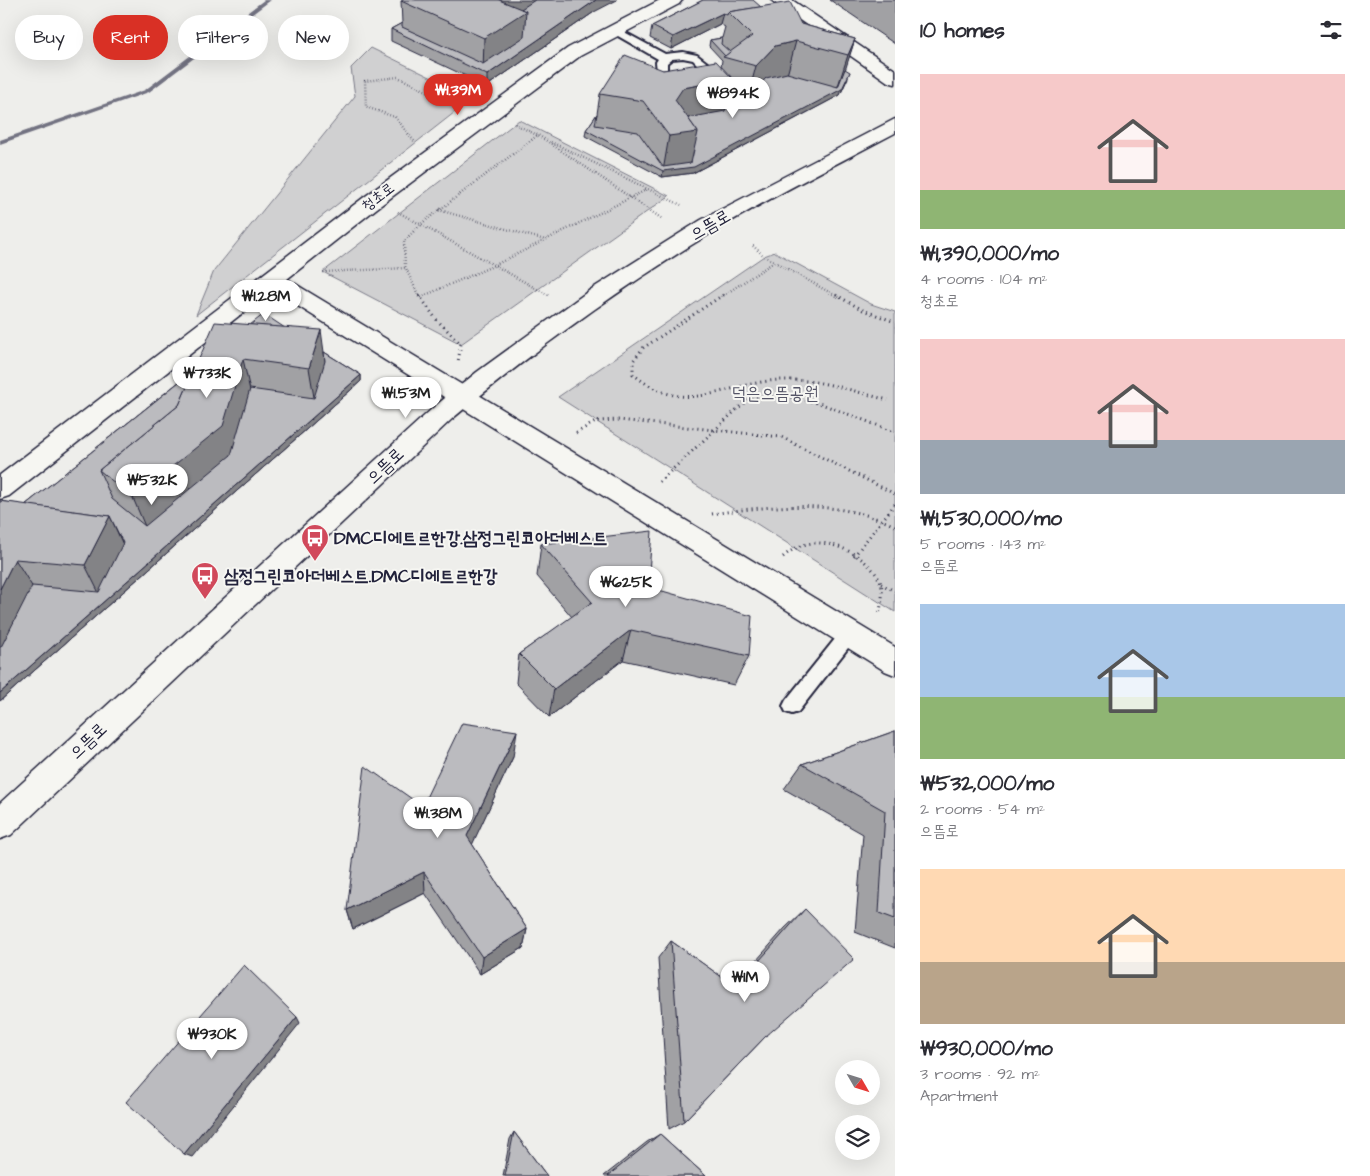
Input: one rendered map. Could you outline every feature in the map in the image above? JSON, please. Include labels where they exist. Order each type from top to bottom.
[{"type":"street","name":"청초로","points":[[0,489],[370,203],[574,52],[673,0]]},
{"type":"street","points":[[780,0],[895,78]]},
{"type":"street","name":"으뜸로","points":[[0,824],[461,396],[598,294],[709,225],[895,125]]},
{"type":"street","points":[[272,280],[895,662]]},
{"type":"lane","points":[[615,30],[664,59]]},
{"type":"lane","points":[[792,706],[849,634]]},
{"type":"path","points":[[415,143],[395,116],[366,107],[365,81],[398,77],[466,110]]},
{"type":"path","points":[[510,121],[680,205]]},
{"type":"path","points":[[538,135],[661,218]]},
{"type":"path","points":[[458,362],[461,344],[434,319],[420,297],[406,268],[404,241],[421,224],[538,135]]},
{"type":"path","points":[[420,297],[495,265],[648,189]]},
{"type":"path","points":[[391,208],[548,296]]},
{"type":"path","points":[[439,210],[546,240]]},
{"type":"path","points":[[753,246],[774,262],[863,310],[895,322]]},
{"type":"path","points":[[774,262],[643,348],[633,361],[633,374],[645,387],[670,398],[697,398],[735,386],[777,379],[823,384],[888,400]]},
{"type":"path","points":[[316,272],[406,268]]},
{"type":"path","points":[[659,482],[716,431],[748,399],[779,395],[819,403],[895,432]]},
{"type":"path","points":[[576,433],[598,421],[618,420],[781,437],[895,494]]},
{"type":"path","points":[[854,556],[895,504]]},
{"type":"path","points":[[712,514],[736,510],[795,508],[847,510],[884,519],[895,526]]},
{"type":"path","points":[[783,557],[795,548],[813,542],[836,546],[870,568],[881,584],[895,591]]},
{"type":"path","points":[[878,614],[882,604],[881,584]]},
{"type":"green space","points":[[371,48],[473,98],[196,315],[214,271],[355,96],[351,68]]},
{"type":"green space","points":[[519,120],[669,196],[461,344],[323,272]]},
{"type":"green space","name":"덕은으뜸공원","points":[[775,252],[871,304],[895,312],[895,612],[558,397],[764,256]]},
{"type":"building","points":[[499,0],[526,11],[484,38],[401,1]]},
{"type":"building","points":[[535,0],[596,0],[487,75],[391,29],[402,23],[402,27],[483,64],[524,37],[526,11],[521,9]]},
{"type":"building","points":[[703,0],[753,0],[761,7],[728,12],[727,15],[723,13],[673,37],[652,26]]},
{"type":"building","points":[[790,2],[801,24],[855,39],[848,55],[796,41],[775,46],[756,66],[723,57],[752,36],[728,12]]},
{"type":"building","points":[[722,38],[721,44],[730,52],[725,56],[710,40]]},
{"type":"building","points":[[625,55],[663,70],[716,61],[733,79],[683,88],[675,100],[698,132],[669,136],[643,101],[600,94]]},
{"type":"building","points":[[845,69],[850,72],[842,89],[694,167],[663,171],[586,130],[597,114],[595,125],[638,132],[663,167],[691,163],[698,132],[688,118],[725,111],[729,93],[748,98],[766,78],[787,73],[838,87]]},
{"type":"building","points":[[264,314],[285,328],[250,325]]},
{"type":"building","points":[[215,322],[321,330],[309,368],[243,359],[223,426],[133,498],[99,470],[179,405]]},
{"type":"building","points":[[324,352],[361,375],[0,693],[0,647],[32,586],[99,592],[123,543],[110,516],[25,505],[194,370],[179,405],[99,470],[112,499],[145,526],[231,455],[250,389],[314,398],[325,361]]},
{"type":"building","points":[[0,501],[110,516],[85,565],[15,559],[0,589]]},
{"type":"building","points":[[652,531],[648,587],[752,616],[749,656],[631,630],[554,689],[519,654],[592,602],[541,544]]},
{"type":"building","points":[[462,723],[517,731],[467,836],[527,929],[482,957],[424,872],[347,910],[365,766],[422,806]]},
{"type":"building","points":[[895,731],[895,919],[879,913],[885,811],[802,764]]},
{"type":"building","points":[[805,909],[854,959],[765,1037],[684,1121],[671,941],[736,987]]},
{"type":"building","points":[[244,965],[297,1017],[184,1154],[126,1102]]},
{"type":"building","points":[[514,1132],[547,1176],[505,1176]]},
{"type":"building","points":[[660,1134],[706,1176],[608,1176]]},
{"type":"waterway","points":[[0,142],[147,91],[268,0]]},
{"type":"place","name":"DMC디에트르한강.삼정그린코아더베스트","points":[[315,562]]},
{"type":"place","name":"삼정그린코아더베스트.DMC디에트르한강","points":[[205,600]]}]
